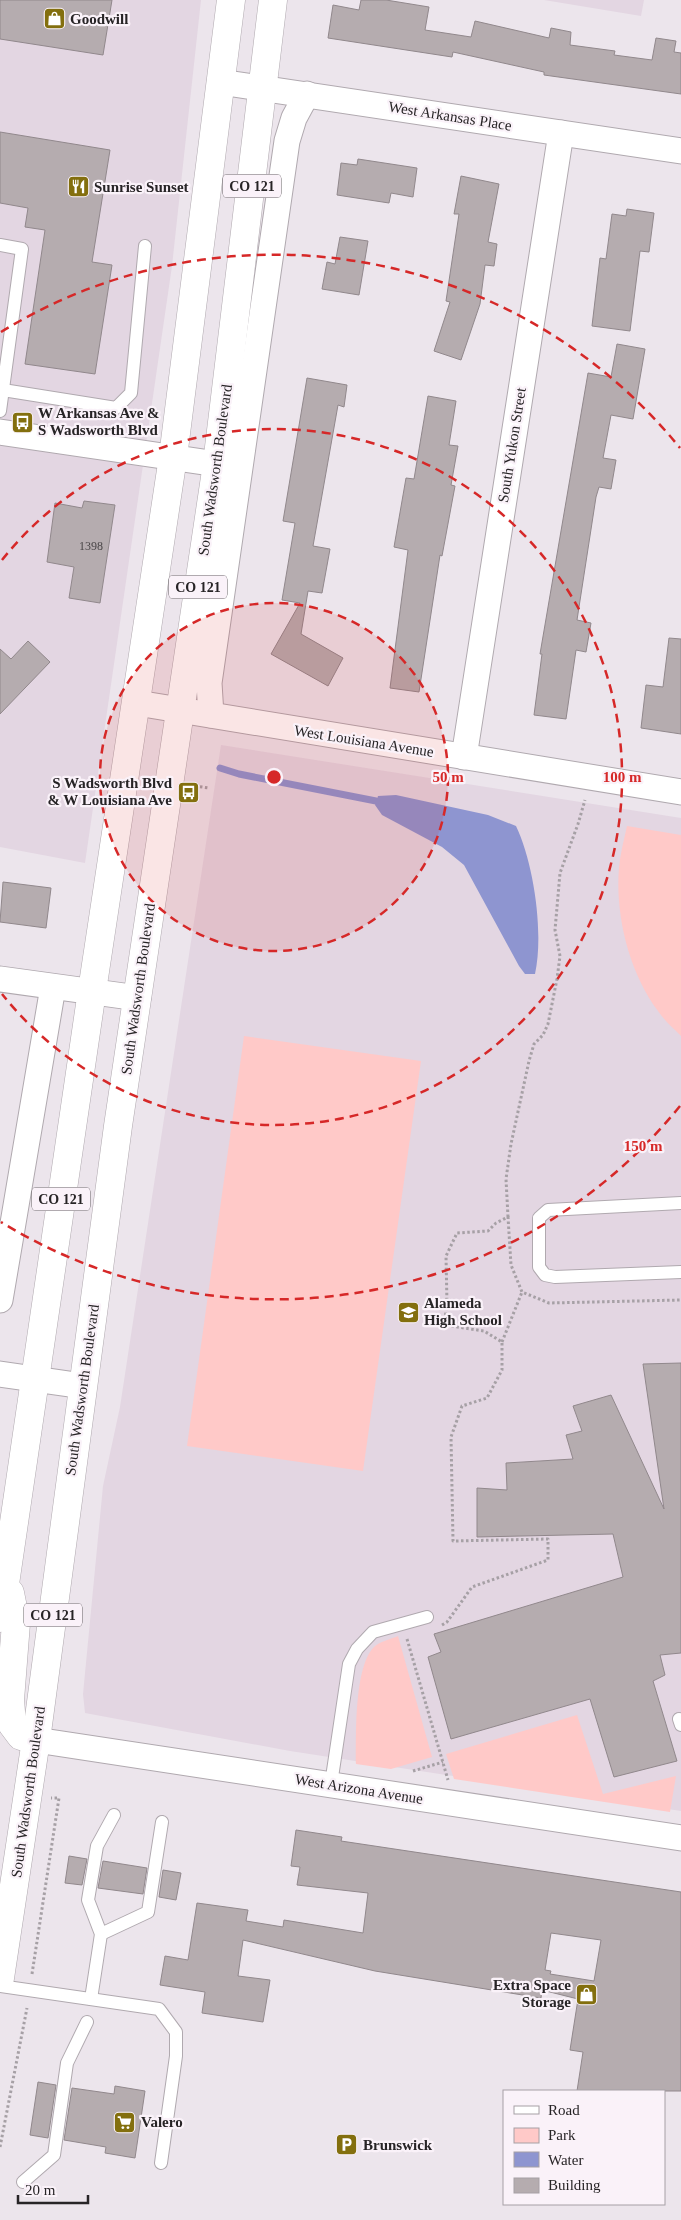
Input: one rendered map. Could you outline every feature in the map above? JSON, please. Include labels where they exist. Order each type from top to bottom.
[{"type":"main road","name":"CO 121","points":[[0,1618],[173,458],[231,0]]},
{"type":"main road","name":"South Wadsworth Boulevard","points":[[0,1978],[36,1740],[83,1386],[138,998],[217,464],[273,0]]},
{"type":"main road","points":[[4,1583],[16,1623],[10,1700],[12,1724],[20,1736],[36,1740]]},
{"type":"street","name":"West Arkansas Place","points":[[220,82],[681,151]]},
{"type":"street","name":"South Wadsworth Boulevard","points":[[211,716],[209,683],[287,141],[294,118],[307,94]]},
{"type":"street","name":"South Yukon Street","points":[[464,757],[561,133]]},
{"type":"street","points":[[0,432],[217,464]]},
{"type":"street","name":"West Louisiana Avenue","points":[[137,703],[681,792]]},
{"type":"street","points":[[0,979],[138,998]]},
{"type":"street","points":[[0,1300],[52,987]]},
{"type":"street","points":[[0,1374],[83,1386]]},
{"type":"street","name":"West Arizona Avenue","points":[[36,1740],[681,1838]]},
{"type":"lane","points":[[0,245],[22,249],[0,410]]},
{"type":"lane","points":[[3,390],[116,408],[126,398],[131,392],[145,246]]},
{"type":"lane","points":[[681,1203],[548,1210],[539,1218],[539,1267],[545,1275],[555,1277],[681,1272]]},
{"type":"lane","points":[[332,1784],[349,1664],[357,1648],[373,1632],[427,1616]]},
{"type":"lane","points":[[91,1999],[100,1934],[88,1900],[97,1846],[114,1815]]},
{"type":"lane","points":[[100,1934],[148,1912],[162,1822]]},
{"type":"lane","points":[[0,1986],[159,2009],[176,2032],[176,2056],[161,2163]]},
{"type":"lane","points":[[23,2182],[54,2155],[67,2063],[88,2022]]},
{"type":"path","points":[[585,798],[578,824],[560,873],[555,930],[560,956],[548,1024],[543,1035],[534,1044],[529,1062],[506,1179],[510,1265],[522,1292],[549,1303],[681,1300]]},
{"type":"path","points":[[502,1342],[484,1331],[444,1325],[447,1304],[446,1256],[457,1233],[488,1231],[496,1223],[508,1218]]},
{"type":"path","points":[[439,1626],[447,1622],[472,1587],[548,1560],[548,1539],[453,1541],[452,1437],[462,1406],[487,1398],[502,1370],[502,1342],[522,1292]]},
{"type":"path","points":[[403,1624],[449,1783]]},
{"type":"path","points":[[408,1641],[416,1637]]},
{"type":"path","points":[[412,1772],[443,1762]]},
{"type":"path","points":[[32,1973],[59,1798],[52,1798]]},
{"type":"path","points":[[0,2147],[28,2006]]},
{"type":"shaded area","points":[[0,0],[201,0],[172,266],[85,863],[0,847]]},
{"type":"shaded area","points":[[544,0],[644,0],[641,16]]},
{"type":"shaded area","name":"Alameda High School","points":[[221,745],[681,818],[681,1811],[290,1751],[85,1713],[83,1694],[103,1486],[120,1407]]},
{"type":"green space","points":[[627,826],[681,835],[681,1036],[663,1018],[648,996],[639,979],[626,942],[619,905],[618,886],[620,858]]},
{"type":"green space","points":[[244,1036],[421,1061],[363,1471],[187,1446]]},
{"type":"green space","points":[[398,1636],[432,1757],[391,1769],[356,1764],[358,1702],[367,1657],[376,1645]]},
{"type":"green space","points":[[577,1715],[603,1794],[676,1776],[670,1812],[454,1779],[446,1754]]},
{"type":"water","points":[[396,795],[488,815],[516,826],[528,859],[536,899],[538,957],[535,974],[525,974],[519,966],[464,865],[442,847],[382,815],[375,805],[378,796]]},
{"type":"building","name":"Goodwill","points":[[0,0],[112,0],[103,55],[0,39]]},
{"type":"building","points":[[361,0],[386,0],[429,7],[425,30],[471,37],[475,21],[549,38],[551,28],[571,32],[570,45],[615,51],[614,55],[652,60],[656,38],[676,41],[674,52],[681,53],[681,94],[544,75],[544,72],[453,52],[452,57],[328,38],[333,5],[359,10]]},
{"type":"building","points":[[0,132],[110,150],[92,262],[112,265],[95,374],[25,364],[45,230],[25,227],[28,208],[0,203]]},
{"type":"building","points":[[358,159],[417,168],[413,197],[391,193],[389,203],[337,195],[341,163],[357,165]]},
{"type":"building","points":[[461,176],[499,184],[488,242],[497,244],[494,266],[485,265],[480,304],[461,360],[434,351],[450,302],[446,301],[459,214],[454,214]]},
{"type":"building","points":[[627,209],[654,213],[649,252],[640,251],[630,331],[592,326],[600,258],[606,259],[612,214],[626,216]]},
{"type":"building","points":[[340,237],[368,241],[359,295],[322,289],[327,262],[335,264]]},
{"type":"building","points":[[617,344],[645,349],[633,419],[611,415],[603,458],[616,460],[611,489],[599,487],[596,497],[577,620],[591,623],[586,652],[576,650],[566,719],[534,715],[542,654],[540,654],[588,373],[611,377]]},
{"type":"building","points":[[307,378],[347,385],[344,407],[338,405],[313,546],[330,549],[322,593],[308,591],[301,634],[343,658],[328,686],[271,654],[300,603],[282,600],[295,523],[283,521]]},
{"type":"building","points":[[428,396],[456,401],[449,445],[458,446],[451,485],[455,486],[442,556],[440,555],[419,692],[390,688],[408,550],[394,547],[406,478],[414,479]]},
{"type":"building","points":[[84,501],[115,505],[100,603],[69,598],[74,567],[47,562],[55,503],[82,508]]},
{"type":"building","points":[[669,638],[681,639],[681,734],[641,728],[646,685],[663,687]]},
{"type":"building","points":[[28,641],[50,662],[0,714],[0,649],[11,659]]},
{"type":"building","points":[[3,882],[51,888],[46,928],[0,922]]},
{"type":"building","points":[[681,1363],[681,1653],[660,1655],[665,1675],[653,1681],[677,1761],[614,1777],[590,1699],[451,1739],[428,1657],[441,1652],[434,1634],[623,1577],[613,1534],[477,1537],[477,1488],[507,1490],[506,1463],[573,1459],[566,1435],[582,1431],[573,1406],[611,1395],[664,1509],[643,1364]]},
{"type":"building","points":[[296,1830],[342,1837],[341,1841],[681,1892],[681,2091],[577,2090],[583,2052],[570,2050],[578,1999],[542,1990],[541,1998],[375,1971],[243,1940],[238,1976],[270,1980],[263,2022],[202,2013],[205,1992],[160,1985],[165,1956],[188,1960],[197,1903],[248,1910],[246,1921],[283,1927],[284,1920],[363,1933],[368,1893],[297,1885],[300,1867],[291,1866]],"holes":[[[551,1933],[601,1940],[594,1981],[550,1974],[551,1971],[545,1970]]]},
{"type":"building","points":[[69,1856],[87,1859],[82,1885],[65,1883]]},
{"type":"building","points":[[103,1861],[147,1868],[143,1894],[98,1888]]},
{"type":"building","points":[[163,1870],[181,1873],[176,1900],[159,1897]]},
{"type":"building","points":[[38,2082],[56,2085],[48,2138],[30,2135]]},
{"type":"building","points":[[115,2086],[145,2091],[135,2158],[105,2153],[106,2147],[64,2140],[72,2088],[114,2094]]},
{"type":"waterway","points":[[220,768],[239,774],[376,801]]},
{"type":"place","name":"Goodwill","points":[[54,19]]},
{"type":"place","name":"Sunrise Sunset","points":[[78,187]]},
{"type":"place","name":"W Arkansas Ave & S Wadsworth Blvd","points":[[22,422]]},
{"type":"place","name":"S Wadsworth Blvd & W Louisiana Ave","points":[[188,792]]},
{"type":"place","name":"Alameda High School","points":[[408,1312]]},
{"type":"place","name":"Extra Space Storage","points":[[587,1994]]},
{"type":"place","name":"Valero","points":[[125,2122]]},
{"type":"place","name":"Brunswick","points":[[347,2145]]}]
